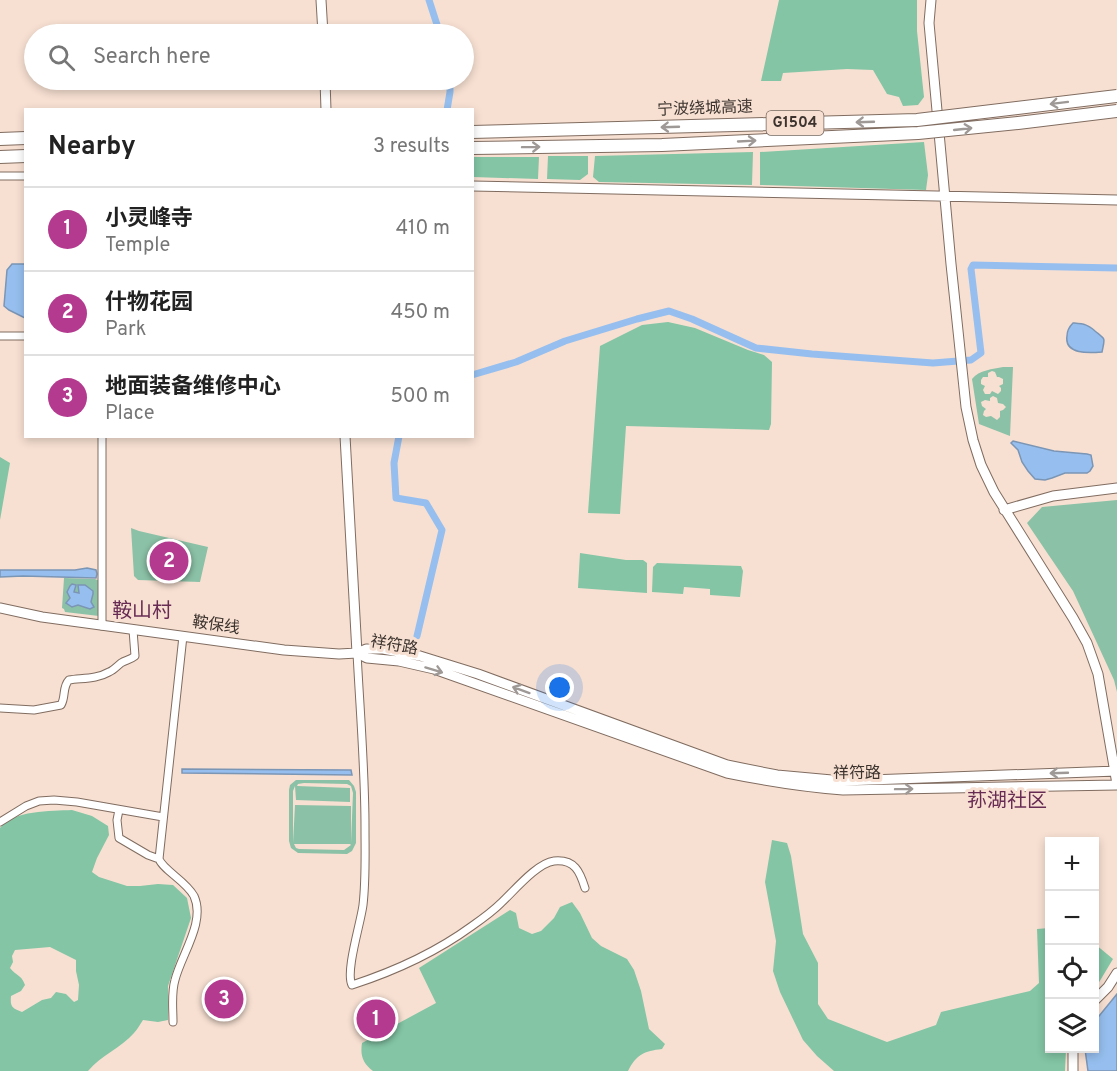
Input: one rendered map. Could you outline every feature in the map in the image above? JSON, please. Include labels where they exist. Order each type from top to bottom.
[{"type":"highway","name":"宁波绕城高速","points":[[474,132],[917,120],[1117,96]]},
{"type":"highway","name":"宁波绕城高速","points":[[474,147],[662,145],[918,133],[1117,111]]},
{"type":"highway","points":[[0,139],[24,138]]},
{"type":"highway","points":[[0,157],[24,156]]},
{"type":"main road","points":[[321,0],[322,24]]},
{"type":"main road","points":[[931,0],[929,23],[945,197],[962,374],[973,440],[981,465],[1004,510],[1087,643],[1098,674],[1117,785]]},
{"type":"main road","points":[[325,90],[326,108]]},
{"type":"main road","points":[[474,186],[1117,201]]},
{"type":"main road","points":[[345,438],[357,653]]},
{"type":"main road","points":[[1004,510],[1053,496],[1117,488]]},
{"type":"main road","name":"鞍保线","points":[[0,608],[102,626],[284,650],[357,653]]},
{"type":"main road","name":"祥符路","points":[[357,653],[366,649],[383,649],[436,661],[717,762],[777,775],[843,781],[1116,771]]},
{"type":"main road","name":"祥符路","points":[[357,653],[367,658],[399,661],[434,669],[727,773],[775,783],[843,790],[1117,785]]},
{"type":"main road","points":[[1097,999],[1117,973]]},
{"type":"main road","points":[[1072,1053],[1073,1071]]},
{"type":"street","points":[[0,176],[24,176]]},
{"type":"street","points":[[0,336],[24,336]]},
{"type":"street","points":[[102,438],[102,626]]},
{"type":"street","points":[[0,708],[34,710],[61,705],[69,680],[103,675],[135,656],[133,630]]},
{"type":"street","points":[[173,1022],[173,986],[188,948],[196,919],[194,896],[180,878],[160,863],[159,859],[183,636]]},
{"type":"street","points":[[357,653],[365,793],[366,869],[363,906],[349,980],[352,985],[404,966],[453,940],[495,909],[542,866],[552,861],[561,861],[577,868],[585,888]]},
{"type":"street","points":[[0,822],[26,806],[39,801],[54,800],[163,817]]},
{"type":"street","points":[[119,810],[117,820],[119,838],[159,859]]},
{"type":"green space","points":[[779,0],[917,0],[917,31],[924,97],[918,105],[903,106],[899,97],[887,94],[873,70],[847,69],[783,73],[781,81],[761,81]]},
{"type":"green space","points":[[924,142],[928,175],[926,190],[760,185],[760,152]]},
{"type":"green space","points":[[753,152],[752,185],[599,182],[593,177],[595,156]]},
{"type":"green space","points":[[548,156],[588,156],[588,174],[580,180],[547,179]]},
{"type":"green space","points":[[474,157],[539,157],[538,179],[474,177]]},
{"type":"green space","points":[[668,322],[695,328],[764,355],[772,362],[769,430],[626,426],[620,514],[588,513],[600,346],[642,325]]},
{"type":"green space","points":[[1013,367],[1010,436],[979,424],[972,379],[982,372]],"holes":[[[992,371],[997,377],[1003,379],[1003,384],[999,386],[1001,391],[998,394],[992,391],[990,394],[985,394],[983,390],[985,386],[981,384],[981,380],[983,377],[988,377],[988,373]],[[993,396],[997,398],[998,403],[1006,407],[1000,411],[1000,417],[997,420],[983,415],[986,409],[981,402],[990,401]]]},
{"type":"green space","points":[[0,457],[10,463],[0,520]]},
{"type":"green space","points":[[1117,500],[1117,692],[1114,680],[1073,591],[1027,523],[1042,507]]},
{"type":"green space","points":[[131,528],[208,547],[200,582],[138,580],[134,576]]},
{"type":"green space","points":[[580,553],[626,560],[643,560],[647,563],[647,593],[578,588]]},
{"type":"green space","points":[[657,563],[741,566],[743,571],[740,597],[710,595],[710,589],[684,587],[683,594],[652,592],[653,567]]},
{"type":"green space","points":[[64,578],[100,581],[99,616],[65,612],[62,608]]},
{"type":"green space","points":[[296,780],[349,780],[356,792],[356,843],[352,851],[347,854],[298,853],[291,848],[289,841],[290,785]],"holes":[[[304,783],[351,786],[353,793],[351,843],[351,806],[295,805],[293,843],[293,791],[295,786],[296,800],[350,802],[350,788],[297,786]],[[294,844],[350,844],[351,845],[344,850],[299,849]]]},
{"type":"green space","points":[[72,810],[92,816],[108,826],[109,835],[92,872],[99,877],[127,886],[173,885],[187,898],[191,918],[168,986],[168,1020],[158,1022],[143,1020],[129,1038],[88,1071],[0,1071],[0,828],[6,822],[23,815],[43,811]],"holes":[[[50,947],[76,960],[78,1000],[74,1002],[66,994],[56,992],[51,998],[42,1000],[22,1012],[12,1007],[11,996],[21,991],[25,985],[10,968],[15,950]]]},
{"type":"green space","points":[[772,840],[787,843],[803,934],[818,963],[818,1004],[828,1019],[887,1042],[936,1025],[941,1012],[1030,991],[1039,983],[1037,929],[1045,928],[1045,1053],[1066,1053],[1065,1071],[834,1071],[803,1040],[780,992],[773,971],[776,941],[765,882]]},
{"type":"green space","points":[[572,902],[592,938],[601,946],[627,959],[634,970],[649,1029],[665,1044],[662,1049],[641,1055],[628,1071],[373,1071],[367,1065],[361,1052],[362,1043],[436,1003],[419,968],[510,910],[516,913],[519,928],[532,934],[541,931],[554,918],[560,907]]},
{"type":"green space","points":[[1099,947],[1113,959],[1099,982]]},
{"type":"water","points":[[12,264],[24,264],[24,318],[4,306],[7,270]]},
{"type":"water","points":[[1073,323],[1087,326],[1103,338],[1102,352],[1079,352],[1070,347],[1067,334]]},
{"type":"water","points":[[1013,441],[1054,451],[1091,455],[1093,466],[1087,473],[1065,473],[1045,480],[1035,479],[1022,462],[1018,450],[1011,443]]},
{"type":"water","points":[[87,568],[96,570],[96,578],[0,577],[0,570]]},
{"type":"water","points":[[72,584],[76,585],[74,592],[79,593],[78,585],[85,585],[93,591],[91,602],[94,607],[90,609],[78,605],[72,607],[66,603],[70,598],[67,592]]},
{"type":"water","points":[[182,769],[351,770],[352,775],[182,773]]},
{"type":"water","points":[[1117,994],[1117,1071],[1088,1071],[1086,1053],[1099,1053],[1099,1016]]},
{"type":"waterway","points":[[429,0],[437,24]]},
{"type":"waterway","points":[[447,108],[450,90]]},
{"type":"waterway","points":[[474,374],[516,362],[565,341],[669,311],[756,348],[933,363],[971,360],[981,353],[971,269],[973,265],[1117,268]]},
{"type":"waterway","points":[[399,438],[394,463],[396,498],[426,503],[442,530],[417,636]]},
{"type":"place","name":"什物花园","points":[[169,561]]},
{"type":"place","name":"地面装备维修中心","points":[[224,999]]},
{"type":"place","name":"小灵峰寺","points":[[376,1019]]},
{"type":"district","name":"鞍山村","points":[[142,612]]},
{"type":"district","name":"荪湖社区","points":[[1007,802]]}]
